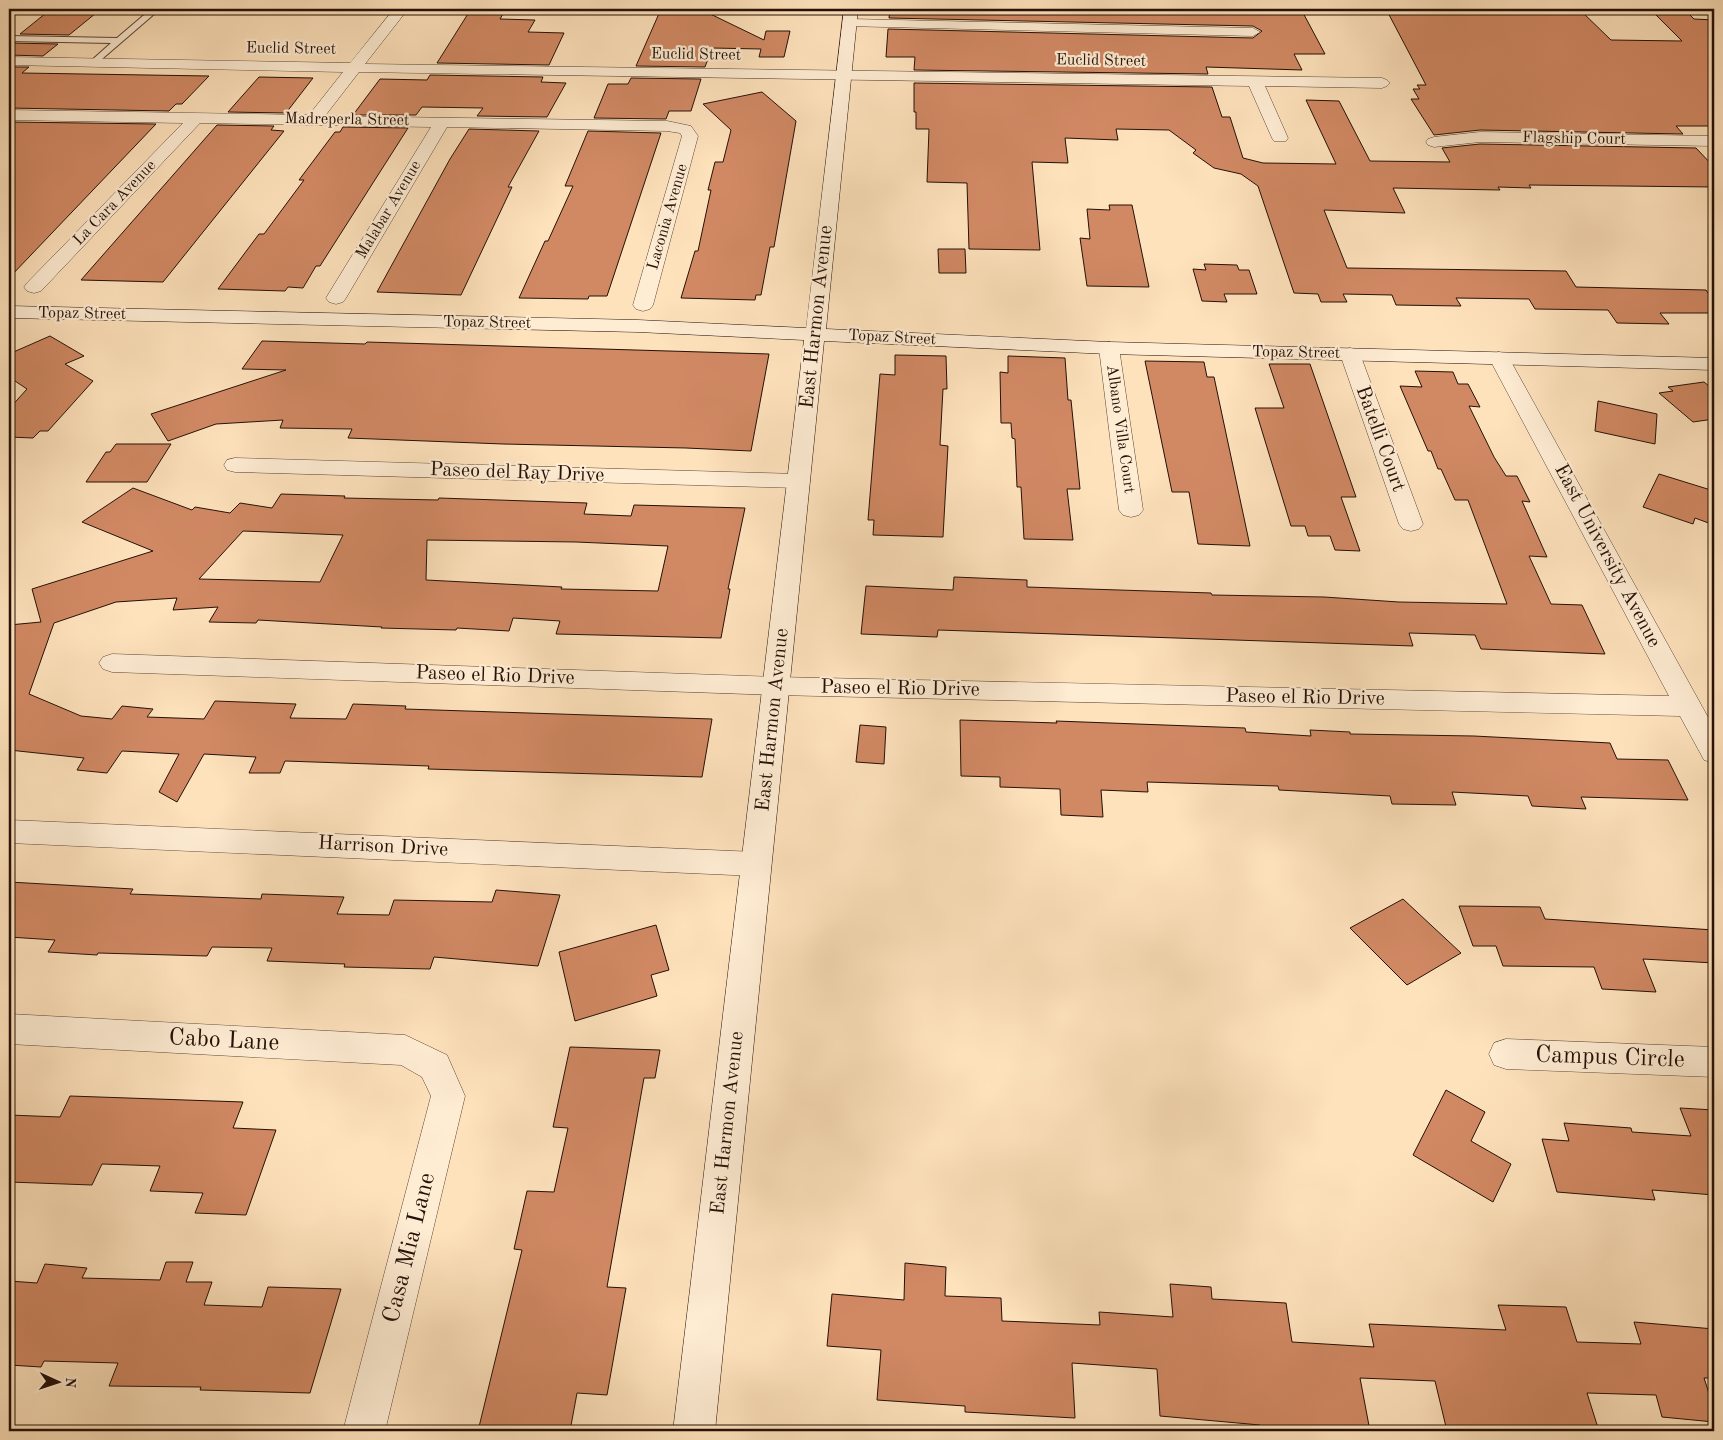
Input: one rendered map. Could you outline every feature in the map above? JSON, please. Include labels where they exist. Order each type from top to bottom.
[{"type":"street","points":[[314,119],[401,9]]},
{"type":"street","points":[[850,16],[1253,32]]},
{"type":"street","name":"East Harmon Avenue","points":[[694,1431],[850,16]]},
{"type":"street","name":"Euclid Street","points":[[9,60],[355,68],[1382,83]]},
{"type":"street","points":[[1255,81],[1280,138]]},
{"type":"street","name":"Madreperla Street","points":[[9,115],[667,126],[685,130]]},
{"type":"street","name":"La Cara Avenue","points":[[34,287],[196,118]]},
{"type":"street","name":"Malabar Avenue","points":[[336,298],[442,122]]},
{"type":"street","name":"Laconia Avenue","points":[[643,305],[690,136],[685,130]]},
{"type":"street","name":"Flagship Court","points":[[1434,142],[1480,137],[1714,142]]},
{"type":"street","name":"Topaz Street","points":[[9,312],[638,326],[1108,348],[1714,364]]},
{"type":"street","name":"Albano Villa Court","points":[[1108,348],[1131,510]]},
{"type":"street","name":"Batelli Court","points":[[1350,354],[1411,524]]},
{"type":"street","name":"East University Avenue","points":[[1500,358],[1714,753]]},
{"type":"street","name":"Paseo del Ray Drive","points":[[235,465],[799,481]]},
{"type":"street","name":"Paseo el Rio Drive","points":[[112,662],[776,686],[1688,706]]},
{"type":"street","name":"Harrison Drive","points":[[9,831],[756,864]]},
{"type":"street","name":"Cabo Lane","points":[[9,1030],[405,1050],[435,1066]]},
{"type":"street","name":"Campus Circle","points":[[1506,1054],[1714,1062]]},
{"type":"street","name":"Casa Mia Lane","points":[[364,1431],[448,1096],[435,1066]]},
{"type":"lane","points":[[95,62],[156,9]]},
{"type":"lane","points":[[9,39],[119,41]]},
{"type":"building","points":[[51,9],[101,9],[69,35],[20,34]]},
{"type":"building","points":[[471,9],[506,9],[500,19],[535,20],[528,32],[564,33],[549,65],[437,63]]},
{"type":"building","points":[[661,9],[700,9],[764,40],[766,31],[790,31],[784,57],[759,57],[761,49],[712,48],[705,67],[636,66]]},
{"type":"building","points":[[890,9],[1301,9],[1325,54],[1294,54],[1302,70],[1206,67],[1208,74],[914,70],[915,57],[886,57],[888,29],[1253,38],[1262,31],[1253,26],[889,18]]},
{"type":"building","points":[[1386,9],[1579,9],[1611,40],[1682,41],[1652,11],[1686,11],[1694,19],[1714,20],[1714,126],[1676,126],[1683,134],[1480,130],[1434,135],[1411,99],[1419,99],[1413,89],[1420,89],[1417,85],[1426,85]]},
{"type":"building","points":[[10,43],[58,44],[43,56],[9,55]]},
{"type":"building","points":[[9,67],[29,67],[22,73],[209,76],[182,104],[176,104],[169,111],[9,108]]},
{"type":"building","points":[[430,75],[543,77],[541,82],[566,83],[547,117],[477,116],[483,108],[422,107],[416,115],[353,115],[380,79],[427,80]]},
{"type":"building","points":[[259,77],[313,78],[286,113],[228,112]]},
{"type":"building","points":[[631,78],[701,79],[691,111],[669,111],[666,119],[594,118],[608,84],[628,84]]},
{"type":"building","points":[[914,83],[1212,87],[1222,117],[1230,117],[1243,158],[1263,163],[1336,164],[1306,100],[1339,101],[1370,161],[1450,162],[1442,148],[1480,144],[1696,148],[1714,167],[1714,187],[1529,185],[1531,188],[1498,187],[1500,190],[1393,188],[1405,213],[1324,210],[1347,268],[1566,271],[1576,287],[1706,290],[1714,302],[1714,313],[1660,313],[1669,324],[1617,323],[1608,310],[1535,309],[1529,299],[1456,298],[1461,306],[1396,305],[1392,295],[1343,294],[1347,302],[1321,302],[1318,294],[1294,293],[1258,186],[1241,174],[1214,168],[1193,153],[1196,150],[1169,130],[1116,129],[1118,140],[1065,138],[1068,163],[1032,162],[1040,250],[969,249],[967,183],[927,182],[929,129],[916,129]]},
{"type":"building","points":[[762,92],[796,121],[774,247],[770,247],[761,295],[756,295],[755,300],[681,298],[695,251],[698,251],[711,190],[708,190],[715,162],[723,162],[731,130],[703,104]]},
{"type":"building","points":[[9,122],[156,124],[9,278]]},
{"type":"building","points":[[217,125],[274,126],[271,130],[284,131],[163,282],[81,280]]},
{"type":"building","points":[[343,127],[408,128],[320,266],[316,266],[303,288],[288,287],[285,291],[218,289],[259,234],[264,234],[304,180],[299,180],[335,132],[340,132]]},
{"type":"building","points":[[469,129],[539,131],[508,187],[512,187],[461,295],[377,292],[450,159]]},
{"type":"building","points":[[588,131],[661,133],[607,296],[589,296],[588,299],[519,298],[573,186],[565,186]]},
{"type":"building","points":[[1109,205],[1132,205],[1149,287],[1087,286],[1080,238],[1090,239],[1087,209],[1110,210]]},
{"type":"building","points":[[938,249],[965,249],[966,273],[939,273]]},
{"type":"building","points":[[1204,264],[1237,265],[1239,270],[1249,270],[1257,294],[1224,294],[1227,302],[1202,301],[1193,269],[1206,270]]},
{"type":"building","points":[[50,336],[84,356],[65,364],[93,381],[48,431],[40,431],[33,438],[9,437],[9,409],[27,389],[9,377],[9,354]]},
{"type":"building","points":[[262,341],[365,344],[367,342],[769,354],[751,451],[348,438],[352,429],[280,428],[283,420],[216,424],[168,441],[151,414],[286,370],[242,369]]},
{"type":"building","points":[[895,355],[946,356],[947,389],[943,389],[940,445],[948,446],[943,537],[873,535],[874,520],[868,520],[880,374],[895,375]]},
{"type":"building","points":[[1008,356],[1065,358],[1068,400],[1071,400],[1080,489],[1067,489],[1073,540],[1024,539],[1021,487],[1017,487],[1015,439],[1012,438],[1011,423],[1001,423],[1000,372],[1008,373]]},
{"type":"building","points":[[1145,361],[1204,362],[1207,377],[1214,377],[1250,546],[1198,544],[1189,492],[1172,492]]},
{"type":"building","points":[[1269,364],[1310,364],[1356,497],[1341,497],[1360,551],[1335,550],[1330,536],[1308,536],[1305,526],[1291,526],[1255,408],[1284,408]]},
{"type":"building","points":[[1415,371],[1453,372],[1458,384],[1468,384],[1480,407],[1469,406],[1494,457],[1506,476],[1517,476],[1530,502],[1522,501],[1547,557],[1529,556],[1551,604],[1582,605],[1605,654],[1481,649],[1475,635],[1409,633],[1413,646],[938,630],[937,637],[861,634],[866,586],[953,590],[954,577],[1027,580],[1027,587],[1211,593],[1212,595],[1324,597],[1399,602],[1507,604],[1468,500],[1455,500],[1441,469],[1438,469],[1431,451],[1428,451],[1400,386],[1422,387]]},
{"type":"building","points":[[1704,382],[1714,390],[1714,419],[1693,422],[1659,393],[1673,391],[1668,387]]},
{"type":"building","points":[[1598,401],[1657,414],[1655,444],[1595,431]]},
{"type":"building","points":[[116,444],[171,444],[147,482],[86,482],[106,452],[110,452]]},
{"type":"building","points":[[1659,474],[1714,491],[1714,525],[1695,518],[1693,524],[1643,507]]},
{"type":"building","points":[[133,488],[192,510],[195,507],[230,513],[240,503],[272,508],[281,494],[345,496],[344,498],[438,500],[439,498],[587,503],[584,514],[631,516],[634,505],[745,508],[728,589],[730,589],[721,638],[556,634],[560,621],[513,618],[509,631],[457,628],[456,630],[381,628],[258,620],[256,623],[209,622],[218,607],[173,610],[177,598],[116,602],[54,623],[29,694],[81,716],[112,719],[122,706],[153,709],[147,717],[204,719],[215,701],[296,704],[290,718],[346,719],[353,704],[406,706],[405,709],[712,719],[702,777],[428,769],[429,766],[285,761],[280,773],[249,773],[256,757],[204,754],[177,802],[159,792],[179,754],[122,751],[107,773],[77,770],[84,758],[9,750],[9,625],[41,622],[32,589],[153,551],[82,522]],"holes":[[[243,531],[343,535],[320,582],[199,579]],[[427,540],[576,542],[668,546],[658,591],[561,589],[562,587],[426,580]]]},
{"type":"building","points":[[960,720],[1057,723],[1056,721],[1245,728],[1246,732],[1311,736],[1310,730],[1350,732],[1350,734],[1474,736],[1610,743],[1617,759],[1668,760],[1688,800],[1581,797],[1586,809],[1532,806],[1528,796],[1452,792],[1456,805],[1392,804],[1390,796],[1279,790],[1278,786],[1147,782],[1148,792],[1101,790],[1103,817],[1061,815],[1060,789],[1000,787],[1000,777],[961,776]]},
{"type":"building","points":[[860,725],[886,727],[884,764],[856,762]]},
{"type":"building","points":[[9,882],[133,889],[130,894],[261,899],[262,894],[344,897],[337,914],[389,915],[394,900],[492,902],[496,890],[560,895],[538,966],[434,957],[430,969],[344,967],[345,964],[267,961],[272,948],[212,947],[207,956],[98,953],[97,955],[48,952],[55,940],[9,937]]},
{"type":"building","points":[[1403,899],[1461,953],[1407,985],[1350,928]]},
{"type":"building","points":[[1459,906],[1540,907],[1545,919],[1714,930],[1714,963],[1643,959],[1656,992],[1602,989],[1594,967],[1503,966],[1496,946],[1473,946]]},
{"type":"building","points":[[656,925],[669,970],[651,975],[657,996],[575,1021],[559,952]]},
{"type":"building","points":[[570,1047],[660,1050],[655,1078],[644,1078],[607,1287],[626,1288],[607,1395],[577,1393],[570,1431],[478,1431],[522,1250],[514,1249],[527,1191],[554,1192],[568,1128],[553,1127]]},
{"type":"building","points":[[1446,1090],[1485,1112],[1471,1141],[1511,1164],[1493,1202],[1413,1155]]},
{"type":"building","points":[[70,1096],[243,1102],[233,1128],[276,1130],[246,1215],[195,1213],[203,1193],[150,1191],[160,1166],[102,1164],[92,1185],[9,1182],[9,1115],[60,1117]]},
{"type":"building","points":[[1680,1108],[1714,1110],[1714,1195],[1652,1190],[1655,1200],[1557,1192],[1542,1139],[1569,1141],[1564,1123],[1631,1128],[1632,1132],[1691,1136]]},
{"type":"building","points":[[166,1262],[193,1262],[186,1282],[212,1282],[204,1305],[262,1307],[268,1287],[341,1289],[310,1393],[200,1390],[201,1387],[109,1386],[118,1363],[44,1361],[41,1367],[9,1365],[9,1281],[37,1283],[45,1264],[87,1268],[82,1278],[160,1280]]},
{"type":"building","points":[[905,1263],[946,1267],[945,1296],[1001,1298],[1002,1321],[1100,1325],[1099,1312],[1173,1317],[1170,1284],[1211,1287],[1212,1299],[1286,1303],[1292,1342],[1374,1347],[1369,1324],[1506,1330],[1498,1305],[1566,1307],[1577,1342],[1641,1344],[1634,1322],[1714,1329],[1714,1378],[1704,1378],[1714,1409],[1714,1422],[1662,1417],[1656,1395],[1587,1393],[1599,1431],[1447,1431],[1435,1381],[1360,1378],[1370,1431],[1261,1431],[1260,1425],[1160,1416],[1157,1369],[1072,1363],[1075,1418],[965,1412],[965,1406],[877,1400],[881,1350],[827,1346],[832,1294],[904,1300]]}]
